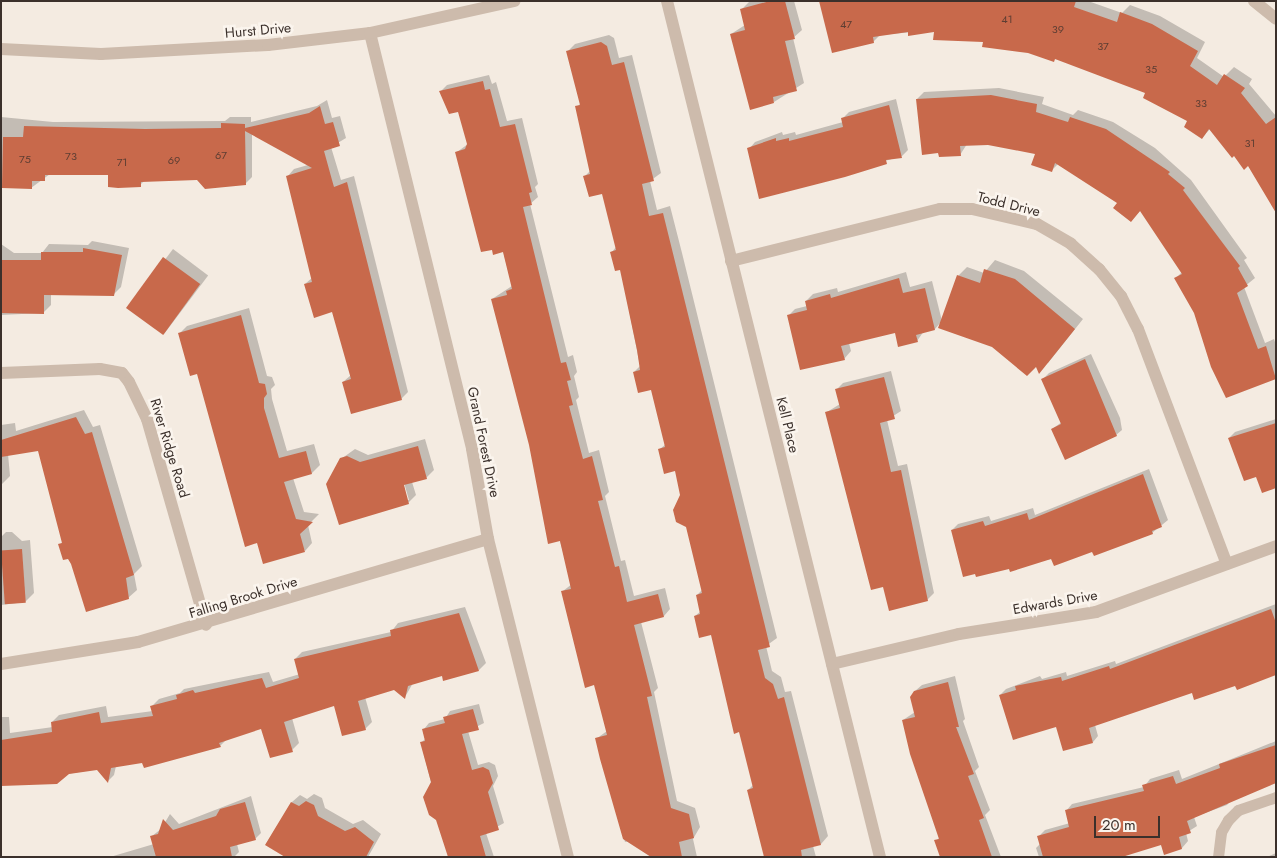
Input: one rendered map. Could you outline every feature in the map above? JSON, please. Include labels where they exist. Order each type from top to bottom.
[{"type":"street","name":"Hurst Drive","points":[[1,49],[102,54],[185,51],[370,33],[514,1]]},
{"type":"street","name":"Kell Place","points":[[667,1],[880,857]]},
{"type":"street","points":[[1254,1],[1276,19]]},
{"type":"street","name":"Grand Forest Drive","points":[[370,33],[472,449],[488,539],[568,857]]},
{"type":"street","name":"Todd Drive","points":[[731,261],[940,209],[972,209],[1037,224],[1071,244],[1099,269],[1121,296],[1138,329],[1227,564]]},
{"type":"street","name":"River Ridge Road","points":[[1,373],[106,369],[122,374],[130,382],[147,419],[206,625]]},
{"type":"street","name":"Falling Brook Drive","points":[[1,664],[138,642],[206,625],[488,539]]},
{"type":"street","name":"Edwards Drive","points":[[832,664],[959,634],[1096,612],[1276,546]]},
{"type":"lane","points":[[1218,857],[1221,832],[1228,820],[1238,810],[1276,796]]},
{"type":"building","points":[[770,1],[785,1],[795,39],[785,41],[797,91],[773,97],[774,103],[750,110],[730,34],[745,30],[740,9]]},
{"type":"building","points":[[819,1],[1076,1],[1074,7],[1117,22],[1120,12],[1152,24],[1198,51],[1190,66],[1217,85],[1224,74],[1245,88],[1241,93],[1266,124],[1276,117],[1276,213],[1248,166],[1244,170],[1209,129],[1202,139],[1184,127],[1187,121],[1143,98],[1145,93],[1055,59],[1054,62],[1028,53],[982,47],[983,42],[933,40],[934,32],[908,36],[908,32],[873,37],[874,43],[832,53]]},
{"type":"building","points":[[601,42],[607,46],[612,65],[624,62],[654,181],[642,184],[649,216],[663,213],[770,647],[758,650],[765,678],[773,684],[778,699],[784,697],[821,845],[801,850],[802,857],[764,857],[747,790],[753,788],[739,732],[734,734],[711,635],[699,638],[694,616],[700,614],[696,595],[702,593],[686,527],[676,522],[673,510],[680,495],[675,471],[664,474],[658,449],[665,447],[651,390],[638,393],[633,372],[640,370],[637,350],[620,270],[615,271],[610,252],[616,250],[602,194],[589,197],[583,176],[590,174],[575,106],[580,105],[566,51]]},
{"type":"building","points":[[483,81],[485,90],[490,89],[500,127],[515,124],[532,192],[529,193],[532,205],[523,207],[561,363],[566,362],[571,380],[567,381],[573,405],[569,406],[583,459],[592,456],[603,500],[598,501],[615,567],[619,566],[627,602],[658,594],[664,617],[634,625],[652,696],[647,697],[671,808],[689,814],[694,838],[679,842],[682,857],[651,857],[623,839],[600,759],[595,738],[607,735],[594,685],[585,688],[561,591],[571,589],[560,541],[548,544],[529,445],[491,299],[507,295],[506,291],[512,289],[503,252],[493,255],[492,250],[481,252],[455,152],[465,149],[467,144],[458,112],[449,114],[439,91]]},
{"type":"building","points":[[991,95],[1037,104],[1036,112],[1068,122],[1070,117],[1106,129],[1170,172],[1168,174],[1185,188],[1183,190],[1240,266],[1238,268],[1248,286],[1237,293],[1258,349],[1266,346],[1276,379],[1226,398],[1211,367],[1194,313],[1174,278],[1182,274],[1140,211],[1131,222],[1113,208],[1117,203],[1055,163],[1052,172],[1031,165],[1035,154],[988,145],[960,146],[961,156],[939,157],[938,153],[922,155],[916,99]]},
{"type":"building","points":[[889,105],[902,158],[886,160],[887,164],[845,177],[759,199],[747,148],[776,138],[776,141],[789,138],[789,141],[843,127],[841,118]]},
{"type":"building","points":[[320,106],[325,124],[333,122],[340,146],[324,151],[334,187],[347,182],[402,400],[351,414],[342,382],[351,379],[332,312],[314,318],[304,284],[312,282],[286,176],[312,168],[245,131],[246,185],[205,189],[197,180],[141,182],[141,187],[118,188],[108,187],[108,175],[45,175],[45,181],[32,181],[32,189],[2,188],[3,137],[23,137],[24,126],[145,129],[221,128],[221,123],[245,124],[245,128],[309,113]]},
{"type":"building","points":[[83,248],[122,255],[114,296],[44,295],[44,314],[1,313],[1,260],[41,260],[41,252],[83,252]]},
{"type":"building","points":[[163,257],[200,284],[163,335],[126,308]]},
{"type":"building","points":[[984,269],[1015,279],[1075,329],[1039,374],[1036,367],[1027,376],[992,347],[938,328],[957,275],[980,283]]},
{"type":"building","points":[[899,278],[903,293],[925,288],[935,330],[916,335],[918,342],[898,347],[895,333],[841,346],[845,360],[800,370],[787,315],[807,310],[805,301],[830,294],[831,298]]},
{"type":"building","points":[[241,315],[259,383],[265,384],[267,394],[264,398],[264,408],[279,458],[306,451],[312,474],[284,482],[296,519],[313,522],[300,534],[305,552],[263,564],[257,543],[245,547],[197,374],[190,376],[178,333]]},
{"type":"building","points":[[1085,359],[1117,436],[1065,460],[1051,429],[1061,424],[1041,379]]},
{"type":"building","points":[[884,377],[895,419],[880,423],[891,472],[901,470],[928,601],[889,611],[883,587],[871,590],[825,412],[840,408],[835,389]]},
{"type":"building","points":[[76,417],[85,434],[92,432],[134,575],[126,578],[129,599],[86,612],[71,564],[68,559],[63,560],[58,544],[62,543],[38,451],[1,457],[1,440]]},
{"type":"building","points":[[1276,423],[1276,488],[1262,493],[1256,477],[1244,481],[1228,438]]},
{"type":"building","points":[[418,446],[427,479],[404,485],[409,504],[339,525],[326,484],[340,458],[347,456],[360,462]]},
{"type":"building","points":[[1143,474],[1162,527],[1152,531],[1153,534],[1094,556],[1092,552],[1054,566],[1051,559],[1010,572],[1009,569],[976,577],[975,574],[963,577],[951,530],[983,521],[985,526],[1027,513],[1029,520]]},
{"type":"building","points":[[22,549],[26,603],[5,604],[1,550]]},
{"type":"building","points":[[1271,609],[1276,623],[1276,675],[1237,690],[1235,686],[1194,700],[1192,693],[1089,728],[1093,743],[1063,751],[1056,727],[1013,740],[999,695],[1016,690],[1015,686],[1061,677],[1062,681],[1109,666],[1110,669]]},
{"type":"building","points":[[459,613],[479,671],[443,681],[442,676],[408,686],[405,699],[394,690],[358,701],[366,730],[342,736],[334,706],[284,722],[293,752],[270,758],[261,729],[219,743],[221,747],[144,768],[142,763],[111,768],[108,783],[97,770],[69,774],[57,784],[1,786],[1,740],[52,732],[51,722],[99,712],[101,723],[153,716],[150,706],[177,699],[176,695],[193,690],[195,693],[262,678],[266,688],[299,678],[294,659],[391,636],[390,630]]},
{"type":"building","points":[[948,682],[959,727],[956,727],[974,774],[968,776],[984,818],[979,820],[992,857],[940,857],[934,840],[939,839],[910,754],[902,720],[915,717],[910,697],[914,691]]},
{"type":"building","points":[[473,709],[479,730],[462,734],[472,770],[483,767],[489,770],[493,783],[488,792],[499,830],[480,836],[486,857],[448,857],[436,820],[429,815],[423,797],[431,782],[420,742],[425,741],[422,729],[445,723],[443,717]]},
{"type":"building","points":[[1276,745],[1276,783],[1187,821],[1191,833],[1179,837],[1182,849],[1164,855],[1161,845],[1122,857],[1043,857],[1037,836],[1069,827],[1065,810],[1144,791],[1142,785],[1173,776],[1176,784],[1220,768],[1219,764]]},
{"type":"building","points":[[306,801],[314,805],[318,816],[345,831],[355,827],[374,842],[366,857],[285,857],[265,845],[291,802],[299,806]]},
{"type":"building","points":[[245,802],[256,840],[230,847],[232,857],[156,857],[150,836],[158,834],[163,819],[173,830],[216,816],[220,809]]}]
